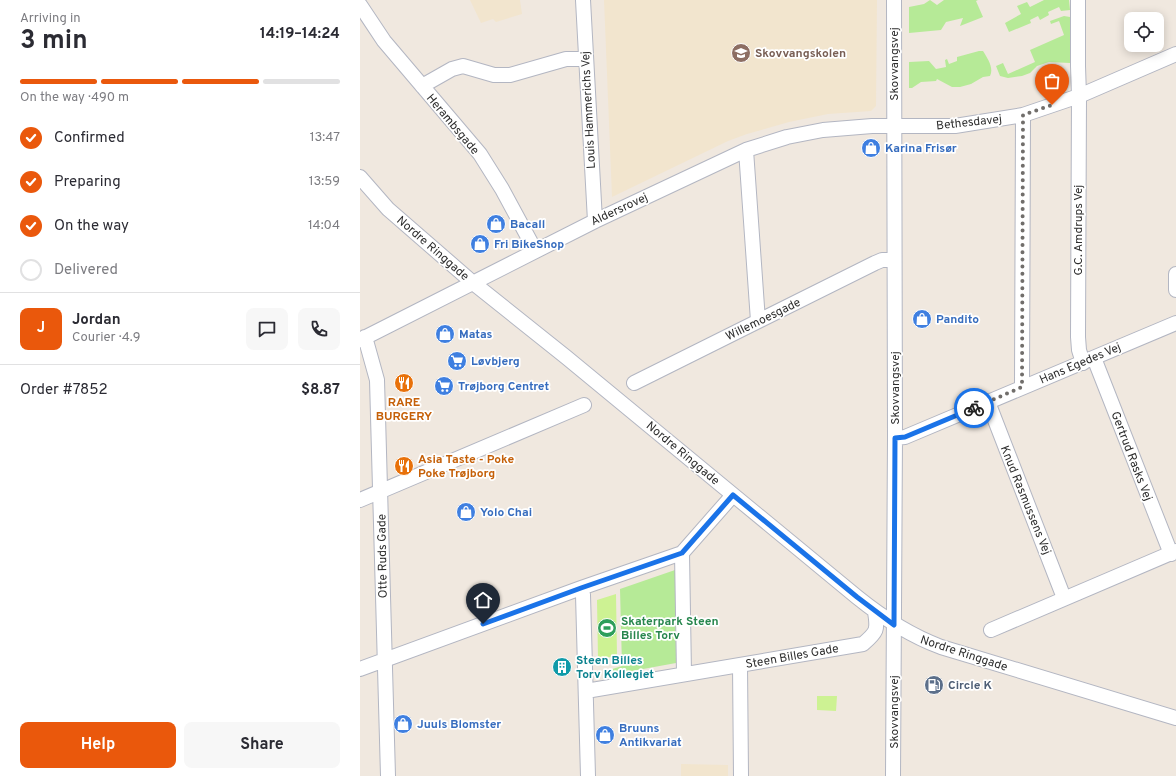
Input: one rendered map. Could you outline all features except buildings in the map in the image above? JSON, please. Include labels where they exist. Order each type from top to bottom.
[{"type":"street","name":"Louis Hammerichs Vej","points":[[583,0],[594,221]]},
{"type":"street","name":"Skovvangsvej","points":[[893,776],[895,438],[894,0]]},
{"type":"street","name":"G.C. Amdrups Vej","points":[[1078,0],[1078,338],[1079,350],[1089,360]]},
{"type":"street","name":"Herambsgade","points":[[360,5],[384,41],[480,154],[502,189],[535,250]]},
{"type":"street","name":"Bethesdavej","points":[[894,126],[954,126],[1023,115],[1079,96],[1176,54]]},
{"type":"street","points":[[422,86],[452,69],[463,66],[494,75],[510,75],[566,59],[585,59]]},
{"type":"street","points":[[1022,387],[1023,115]]},
{"type":"street","name":"Aldersrovej","points":[[363,339],[535,250],[746,150],[787,137],[823,130],[872,126],[894,126]]},
{"type":"street","points":[[746,150],[758,321]]},
{"type":"street","name":"Nordre Ringgade","points":[[360,177],[388,209],[472,282],[566,357],[875,612],[894,625],[916,637],[941,647],[1176,718]]},
{"type":"street","name":"Willemoesgade","points":[[634,383],[875,263],[882,260],[894,260]]},
{"type":"street","points":[[1176,274],[1176,290]]},
{"type":"street","name":"Hans Egedes Vej","points":[[895,438],[905,437],[1176,323]]},
{"type":"street","name":"Otte Ruds Gade","points":[[363,339],[377,380],[388,776]]},
{"type":"street","name":"Gertrud Rasks Vej","points":[[1089,360],[1173,552]]},
{"type":"street","name":"Knud Rasmussens Vej","points":[[988,402],[1064,598]]},
{"type":"street","points":[[360,500],[584,405]]},
{"type":"street","points":[[360,669],[581,588],[682,553],[733,495]]},
{"type":"street","points":[[991,630],[1173,552]]},
{"type":"street","points":[[682,553],[684,674]]},
{"type":"street","points":[[581,588],[583,595],[588,776]]},
{"type":"street","name":"Steen Billes Gade","points":[[586,691],[863,644],[874,635],[876,630],[877,621],[875,612]]},
{"type":"street","points":[[740,665],[741,776]]},
{"type":"shaded area","points":[[470,0],[520,0],[522,14],[496,22],[493,19],[481,23]]},
{"type":"shaded area","name":"Skovvangskolen","points":[[604,0],[877,0],[876,106],[871,111],[828,114],[789,122],[747,134],[728,141],[612,197]]},
{"type":"shaded area","points":[[681,764],[728,765],[728,776],[681,776]]},
{"type":"green space","points":[[930,0],[937,5],[944,0],[978,0],[976,1],[983,17],[960,26],[963,18],[946,22],[941,30],[909,33],[909,7],[924,4]]},
{"type":"green space","points":[[1044,0],[1069,0],[1070,10],[1061,11],[1059,7],[1048,12],[1049,15],[1040,20],[1038,16],[1030,20],[1031,23],[1009,32],[1005,23],[1021,14],[1017,6],[1027,2],[1030,7]]},
{"type":"green space","points":[[1064,16],[1070,17],[1070,63],[1049,62],[1037,66],[1030,73],[1022,76],[1008,78],[1000,76],[996,66],[1003,63],[1008,74],[1035,62],[1030,50],[1064,35],[1059,21],[1051,24],[1050,21]]},
{"type":"green space","points":[[983,51],[987,57],[991,70],[990,76],[983,77],[971,84],[960,87],[952,87],[937,79],[936,81],[921,82],[912,88],[909,88],[909,62],[929,61],[936,69],[946,67],[945,60],[947,59],[949,64],[957,61],[957,57]]},
{"type":"green space","points":[[675,570],[676,663],[610,675],[609,670],[622,666],[620,589]]},
{"type":"green space","name":"Skaterpark Steen Billes Torv","points":[[616,594],[617,656],[598,659],[597,600]]},
{"type":"green space","points":[[817,696],[837,696],[836,711],[817,710]]},
{"type":"way so far","points":[[974,408],[1022,387],[1023,115],[1052,105]]},
{"type":"place","name":"Skovvangskolen","points":[[741,53]]},
{"type":"place","name":"Karina Frisør","points":[[871,148]]},
{"type":"place","name":"Bacall","points":[[496,224]]},
{"type":"place","name":"Fri BikeShop","points":[[480,244]]},
{"type":"place","name":"Pandito","points":[[922,319]]},
{"type":"place","name":"Matas","points":[[445,334]]},
{"type":"place","name":"Løvbjerg","points":[[457,361]]},
{"type":"place","name":"RARE BURGERY","points":[[404,383]]},
{"type":"place","name":"Trøjborg Centret","points":[[444,386]]},
{"type":"place","name":"Asia Taste - Poke Poke Trøjborg","points":[[404,466]]},
{"type":"place","name":"Yolo Chai","points":[[466,512]]},
{"type":"place","name":"Skaterpark Steen Billes Torv","points":[[607,628]]},
{"type":"place","name":"Steen Billes Torv Kollegiet","points":[[562,667]]},
{"type":"place","name":"Circle K","points":[[934,685]]},
{"type":"place","name":"Juuls Blomster","points":[[403,724]]},
{"type":"place","name":"Bruuns Antikvariat","points":[[605,735]]},
{"type":"route","points":[[483,624],[682,553],[733,495],[875,612],[894,625],[895,438],[905,437],[974,408]]}]
